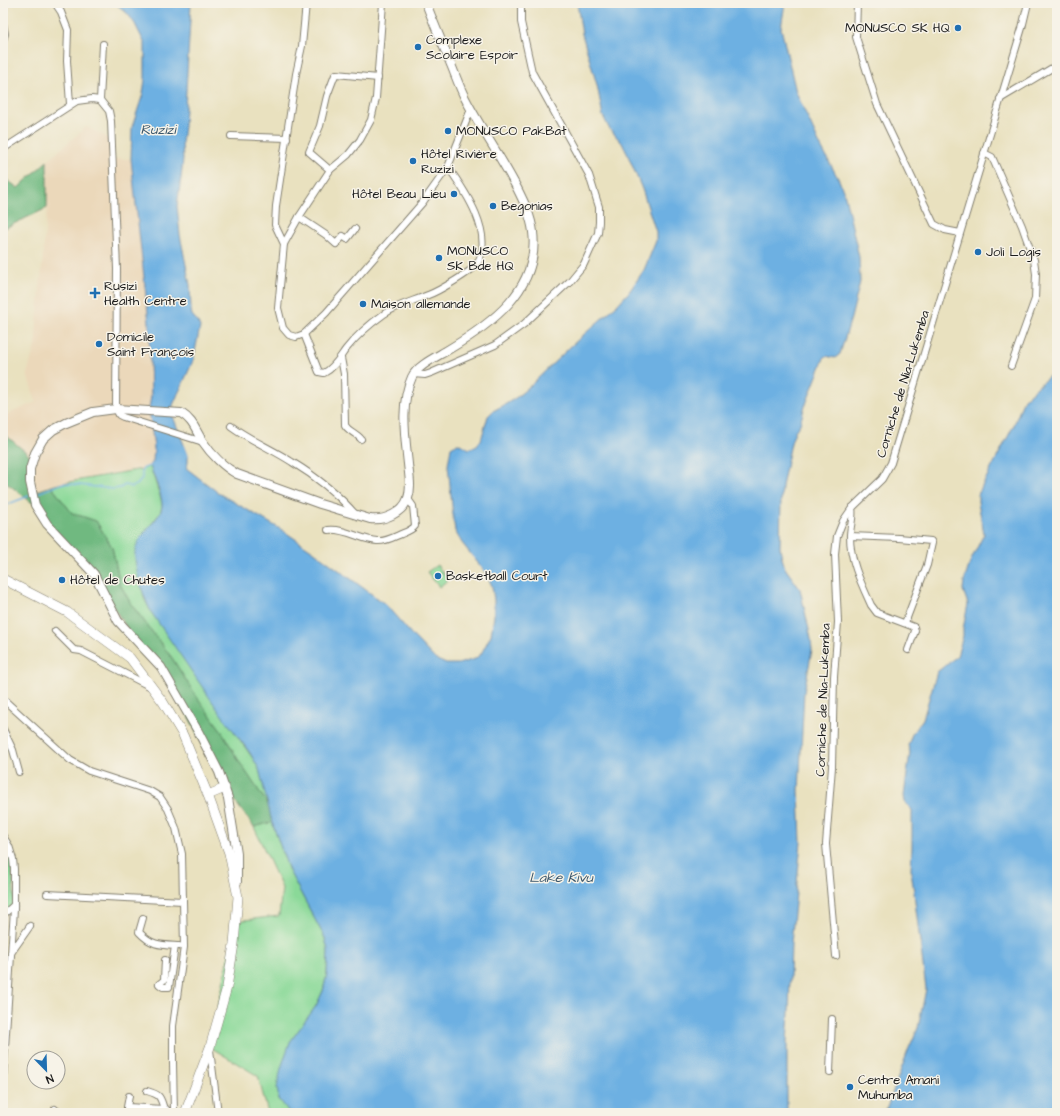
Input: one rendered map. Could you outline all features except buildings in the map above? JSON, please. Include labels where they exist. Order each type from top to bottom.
[{"type":"highway","points":[[3,579],[67,612],[130,658],[152,687],[183,735],[229,853],[238,897],[234,944],[227,987],[210,1046],[184,1113]]},
{"type":"highway","points":[[208,796],[225,788]]},
{"type":"main road","points":[[238,897],[237,854],[228,798],[219,772],[199,733],[161,667],[118,621],[94,574],[47,524],[35,505],[30,482],[30,469],[35,453],[43,439],[53,430],[78,417],[93,412],[116,409],[181,412],[189,419],[203,442],[228,469],[237,474],[356,515],[377,520],[385,518],[399,510],[404,505],[408,499],[410,489],[405,437],[406,401],[413,374],[427,362],[473,334],[504,309],[514,298],[522,285],[528,273],[532,256],[533,232],[524,201],[494,146],[464,96],[426,3]]},
{"type":"street","points":[[54,3],[61,12],[68,30],[67,60],[70,104]]},
{"type":"street","points":[[284,244],[275,225],[296,74],[302,46],[306,3]]},
{"type":"street","points":[[383,3],[375,105],[367,128],[348,155],[330,170],[299,216],[284,244],[278,308],[283,328],[288,336],[296,337],[304,334],[380,253],[423,202],[448,167],[471,109]]},
{"type":"street","points":[[413,374],[425,375],[481,352],[495,345],[524,324],[570,281],[584,264],[598,234],[599,207],[589,175],[532,72],[520,22],[521,3]]},
{"type":"street","points":[[857,3],[856,37],[877,104],[934,224],[945,230],[960,233]]},
{"type":"street","name":"Corniche de Nia-Lukemba","points":[[836,956],[826,844],[832,767],[834,677],[838,622],[835,554],[837,536],[843,521],[852,508],[878,483],[891,463],[1028,3]]},
{"type":"street","points":[[3,24],[5,34],[3,40]]},
{"type":"street","points":[[100,100],[103,44]]},
{"type":"street","points":[[1000,99],[1057,65]]},
{"type":"street","points":[[330,170],[309,152],[320,126],[327,96],[335,75],[378,78]]},
{"type":"street","points":[[3,149],[77,100],[100,100],[109,110],[111,121],[117,269],[116,409],[119,414],[130,420],[203,442]]},
{"type":"street","points":[[231,136],[287,138]]},
{"type":"street","points":[[984,152],[992,157],[1019,219],[1034,260],[1036,274],[1035,299],[1011,366]]},
{"type":"street","points":[[304,334],[319,372],[323,374],[341,358],[360,334],[386,313],[430,294],[469,271],[476,264],[480,255],[483,241],[479,221],[465,193],[448,167]]},
{"type":"street","points":[[299,216],[336,244],[343,236],[347,239],[355,229]]},
{"type":"street","points":[[341,358],[344,374],[345,425],[347,429],[357,434],[361,439]]},
{"type":"street","points":[[231,426],[246,437],[291,461],[308,473],[345,502],[356,515]]},
{"type":"street","points":[[328,530],[336,530],[376,541],[386,540],[399,535],[413,529],[415,526],[413,506],[408,499]]},
{"type":"street","points":[[852,508],[853,514],[850,524],[850,536],[851,551],[855,567],[870,605],[877,612],[914,627],[915,631],[908,650]]},
{"type":"street","points":[[850,536],[931,541],[932,543],[927,565],[905,623]]},
{"type":"street","points":[[55,631],[74,650],[81,651],[152,687]]},
{"type":"street","points":[[3,699],[70,760],[89,771],[150,791],[160,798],[168,809],[176,828],[182,854],[184,947],[174,1026],[173,1111],[164,1109],[127,1107],[129,1096]]},
{"type":"street","points":[[3,729],[13,750],[19,772]]},
{"type":"street","points":[[3,836],[13,859],[14,905],[3,1079]]},
{"type":"street","points":[[47,894],[183,901]]},
{"type":"street","points":[[3,915],[14,905]]},
{"type":"street","points":[[143,918],[139,932],[146,941],[160,945],[184,947]]},
{"type":"street","points":[[11,953],[30,926]]},
{"type":"street","points":[[164,960],[164,980],[159,984],[162,987],[169,987],[175,946]]},
{"type":"street","points":[[830,1072],[832,1019]]},
{"type":"street","points":[[210,1046],[218,1113]]},
{"type":"street","points":[[147,1091],[157,1093],[162,1099],[164,1109]]},
{"type":"shaded area","points":[[86,127],[111,139],[112,159],[131,159],[149,323],[151,396],[149,409],[154,448],[153,461],[150,466],[142,469],[63,483],[32,493],[33,458],[3,433],[3,416],[36,402],[27,374],[35,346],[47,208],[47,161]]},
{"type":"green space","points":[[47,161],[47,208],[3,229],[3,177],[18,188]]},
{"type":"green space","points":[[3,433],[33,458],[32,493],[51,486],[72,513],[96,521],[112,547],[120,584],[131,604],[172,658],[194,693],[221,730],[240,763],[269,806],[272,822],[254,827],[225,788],[172,684],[130,633],[99,584],[35,505],[3,480]]},
{"type":"green space","points":[[150,466],[162,506],[160,513],[140,539],[136,547],[144,598],[151,612],[254,760],[259,769],[269,806],[240,763],[221,730],[194,693],[172,658],[131,604],[120,584],[112,547],[96,521],[72,513],[51,486],[142,469]]},
{"type":"green space","name":"Basketball Court","points":[[437,565],[448,580],[439,587],[427,572]]},
{"type":"green space","points":[[272,822],[289,871],[325,938],[328,951],[327,974],[323,991],[316,1006],[290,1042],[279,1099],[290,1113],[268,1113],[258,1076],[210,1047],[236,921],[279,916],[282,888],[254,827]]},
{"type":"green space","points":[[3,834],[10,846],[15,904],[3,915]]},
{"type":"water","name":"Lake Kivu","points":[[115,3],[191,3],[182,143],[183,159],[177,206],[180,235],[190,285],[191,310],[192,315],[200,327],[193,361],[173,405],[172,414],[188,455],[188,463],[186,468],[220,494],[282,530],[313,551],[385,604],[435,659],[446,664],[458,664],[475,659],[481,654],[491,635],[494,616],[494,600],[492,586],[486,573],[462,543],[455,531],[448,465],[451,447],[456,444],[460,444],[469,449],[477,445],[481,440],[488,416],[493,411],[517,397],[618,304],[629,292],[644,270],[656,241],[656,232],[642,189],[627,153],[622,143],[609,128],[603,116],[597,85],[582,34],[577,3],[785,3],[781,28],[796,92],[820,145],[839,180],[845,196],[859,257],[860,282],[840,354],[835,358],[826,356],[824,358],[804,409],[800,424],[795,431],[782,486],[780,547],[782,558],[785,568],[800,589],[812,650],[804,692],[799,791],[801,842],[791,944],[787,1042],[787,1113],[290,1113],[279,1099],[277,1088],[281,1068],[290,1042],[316,1006],[323,991],[327,974],[328,951],[325,938],[289,871],[272,822],[259,769],[250,753],[218,710],[151,612],[142,589],[137,570],[135,561],[136,547],[142,536],[158,516],[162,505],[159,491],[150,466],[153,461],[154,448],[149,409],[151,396],[149,323],[131,159],[132,127],[143,94],[145,79],[145,44],[128,14]]},
{"type":"water","points":[[1057,369],[1057,1113],[885,1113],[918,1028],[926,989],[911,869],[912,810],[905,802],[904,796],[910,752],[908,746],[912,734],[923,719],[937,672],[957,656],[963,636],[968,604],[963,590],[964,581],[971,560],[984,534],[978,495],[1014,425],[1024,399]]},
{"type":"waterway","points":[[35,494],[63,483],[113,489],[120,488],[125,485],[132,487],[138,484],[142,478],[142,469],[152,465]]},
{"type":"waterway","points":[[3,506],[29,496]]},
{"type":"place","name":"MONUSCO SK HQ","points":[[958,28]]},
{"type":"place","name":"Complexe Scolaire Espoir","points":[[418,47]]},
{"type":"place","name":"MONUSCO PakBat","points":[[448,131]]},
{"type":"place","name":"Hôtel Rivière Ruzizi","points":[[413,161]]},
{"type":"place","name":"Hôtel Beau Lieu","points":[[454,194]]},
{"type":"place","name":"Begonias","points":[[493,206]]},
{"type":"place","name":"Joli Logis","points":[[978,252]]},
{"type":"place","name":"MONUSCO SK Bde HQ","points":[[439,258]]},
{"type":"place","name":"Rusizi Health Centre","points":[[95,293]]},
{"type":"place","name":"Maison allemande","points":[[363,304]]},
{"type":"place","name":"Domicile Saint François","points":[[99,344]]},
{"type":"place","name":"Basketball Court","points":[[438,576]]},
{"type":"place","name":"Hôtel de Chutes","points":[[62,580]]},
{"type":"place","name":"Centre Amani Muhumba","points":[[850,1087]]},
{"type":"water label","name":"Ruzizi","points":[[158,130]]}]
